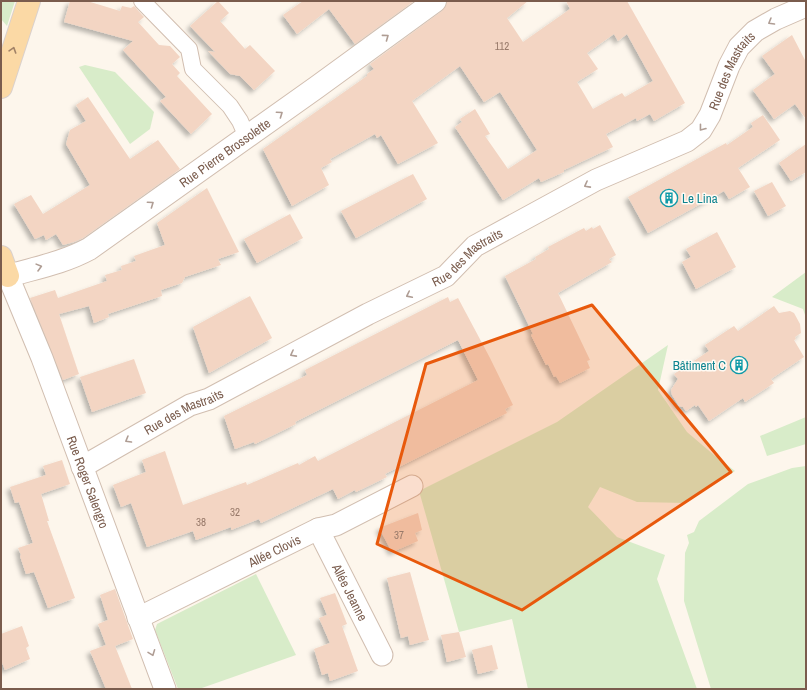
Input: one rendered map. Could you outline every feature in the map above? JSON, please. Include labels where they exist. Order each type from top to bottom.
[{"type":"main road","points":[[1,87],[29,1]]},
{"type":"street","points":[[142,1],[190,49],[193,69],[230,106],[240,121],[247,137]]},
{"type":"street","name":"Rue Pierre Brossolette","points":[[3,270],[74,257],[89,249],[435,1]]},
{"type":"street","name":"Rue des Mastraits","points":[[82,467],[190,405],[209,399],[368,314],[446,276],[475,246],[590,183],[687,142],[701,130],[710,115],[729,66],[740,47],[755,31],[776,19],[806,6]]},
{"type":"street","name":"Rue Roger Salengro","points":[[3,270],[36,344],[165,689]]},
{"type":"street","name":"Allée Clovis","points":[[138,618],[318,529],[336,525],[412,486]]},
{"type":"street","name":"Allée Jeanne","points":[[318,529],[382,655]]},
{"type":"highlighted area","points":[[592,305],[731,472],[522,610],[377,544],[426,364]]},
{"type":"green space","points":[[1,1],[15,1],[7,26],[1,19]]},
{"type":"green space","points":[[85,65],[115,72],[154,112],[150,129],[130,144],[79,67]]},
{"type":"green space","points":[[806,272],[806,318],[803,309],[772,297]]},
{"type":"green space","points":[[668,345],[658,390],[687,432],[735,471],[685,503],[637,502],[600,487],[588,507],[617,537],[665,555],[657,579],[697,689],[528,689],[512,619],[459,632],[419,491],[557,422]]},
{"type":"green space","points":[[806,417],[806,444],[767,456],[760,436]]},
{"type":"green space","points":[[806,466],[806,689],[711,689],[684,601],[685,553],[689,543],[687,535],[694,532],[699,521],[748,484],[792,468]]},
{"type":"green space","points":[[256,574],[296,655],[199,689],[178,689],[155,630],[157,624]]},
{"type":"building","points":[[70,1],[87,1],[120,11],[122,6],[131,8],[134,6],[144,17],[138,22],[159,45],[170,46],[180,57],[172,64],[180,73],[177,76],[212,114],[191,134],[160,101],[166,97],[123,50],[133,41],[64,22]]},
{"type":"building","points":[[218,1],[229,13],[220,21],[245,49],[250,45],[275,71],[254,90],[240,76],[230,74],[208,51],[215,52],[190,26]]},
{"type":"building","points":[[303,1],[414,1],[355,44],[329,9],[297,34],[283,15]]},
{"type":"building","points":[[447,1],[528,1],[507,18],[523,42],[570,9],[566,1],[627,1],[685,103],[654,121],[650,114],[637,121],[636,118],[606,134],[613,147],[541,182],[539,178],[503,200],[455,127],[462,122],[460,119],[475,109],[490,134],[485,136],[508,169],[537,150],[500,92],[484,102],[460,66],[412,101],[438,143],[398,164],[381,135],[377,138],[375,134],[330,159],[332,162],[321,168],[329,185],[292,206],[263,149],[367,76],[367,74],[374,69],[370,64],[442,11],[446,6]],"holes":[[[614,34],[618,41],[627,34],[653,81],[625,97],[622,93],[593,109],[577,82],[598,69],[587,53]]]},
{"type":"building","points":[[792,35],[806,62],[806,119],[795,104],[774,119],[753,90],[775,74],[762,56]]},
{"type":"building","points":[[88,97],[130,159],[158,140],[180,169],[83,238],[63,245],[56,234],[46,240],[44,235],[35,239],[14,204],[31,195],[43,214],[90,185],[66,144],[70,130],[86,121],[76,105]]},
{"type":"building","points":[[763,115],[780,140],[738,168],[750,187],[729,199],[724,191],[648,233],[628,197],[726,143],[727,145],[753,127],[751,123]]},
{"type":"building","points":[[806,144],[806,172],[791,181],[779,163]]},
{"type":"building","points":[[413,174],[427,199],[356,238],[341,211]]},
{"type":"building","points":[[772,182],[786,206],[768,216],[754,191]]},
{"type":"building","points":[[207,188],[239,252],[218,259],[221,265],[185,277],[182,283],[161,290],[162,296],[108,314],[109,317],[94,323],[89,306],[59,314],[79,374],[63,380],[30,298],[55,290],[58,298],[107,281],[105,275],[122,270],[121,266],[136,261],[134,256],[165,245],[157,223]]},
{"type":"building","points":[[290,214],[303,238],[257,263],[244,239]]},
{"type":"building","points":[[600,225],[616,255],[609,259],[612,262],[558,293],[590,360],[587,361],[590,368],[560,383],[556,376],[554,377],[548,364],[546,365],[505,276],[536,259],[535,257],[549,249],[548,247],[584,228],[586,231],[592,227],[593,229]]},
{"type":"building","points":[[717,232],[736,267],[696,289],[682,262],[691,257],[686,249]]},
{"type":"building","points":[[250,296],[272,338],[209,373],[193,327]]},
{"type":"building","points":[[448,297],[450,302],[458,298],[490,358],[513,405],[505,409],[507,413],[385,474],[387,477],[356,492],[355,490],[338,499],[333,489],[261,523],[259,519],[231,530],[231,527],[196,540],[193,531],[147,547],[131,503],[121,507],[113,485],[146,472],[142,460],[165,451],[183,505],[246,482],[247,485],[298,463],[299,465],[315,456],[318,461],[478,380],[458,340],[295,422],[296,424],[255,444],[254,442],[235,449],[224,416],[307,375],[305,370]]},
{"type":"building","name":"Bâtiment C","points":[[774,306],[779,313],[790,311],[794,313],[800,324],[801,333],[795,337],[796,339],[794,340],[804,357],[771,379],[774,383],[745,402],[743,398],[709,421],[698,405],[696,407],[695,405],[686,411],[683,407],[679,406],[672,395],[671,390],[678,379],[674,374],[709,351],[705,345],[734,326],[738,331]]},
{"type":"building","points":[[134,359],[146,393],[92,412],[80,377]]},
{"type":"building","points":[[62,460],[70,484],[41,494],[49,521],[47,521],[75,598],[48,608],[34,572],[26,574],[20,556],[21,555],[18,548],[33,543],[19,502],[15,503],[10,487],[46,475],[43,466]]},
{"type":"building","points":[[418,513],[422,530],[415,533],[418,541],[392,552],[379,528]]},
{"type":"building","points":[[410,572],[429,640],[410,645],[408,636],[401,638],[387,578]]},
{"type":"building","points":[[115,589],[133,639],[115,646],[132,689],[106,689],[90,651],[106,645],[98,624],[108,620],[100,595]]},
{"type":"building","points":[[335,593],[347,624],[342,626],[358,671],[330,681],[328,673],[322,675],[314,649],[330,643],[319,618],[327,615],[320,598]]},
{"type":"building","points":[[22,626],[29,646],[26,648],[30,659],[5,670],[1,660],[1,634]]},
{"type":"building","points":[[459,632],[466,657],[447,662],[441,635]]},
{"type":"building","points":[[492,645],[498,669],[478,674],[472,650]]},
{"type":"place","name":"Le Lina","points":[[669,198]]},
{"type":"place","name":"Bâtiment C","points":[[739,365]]}]
